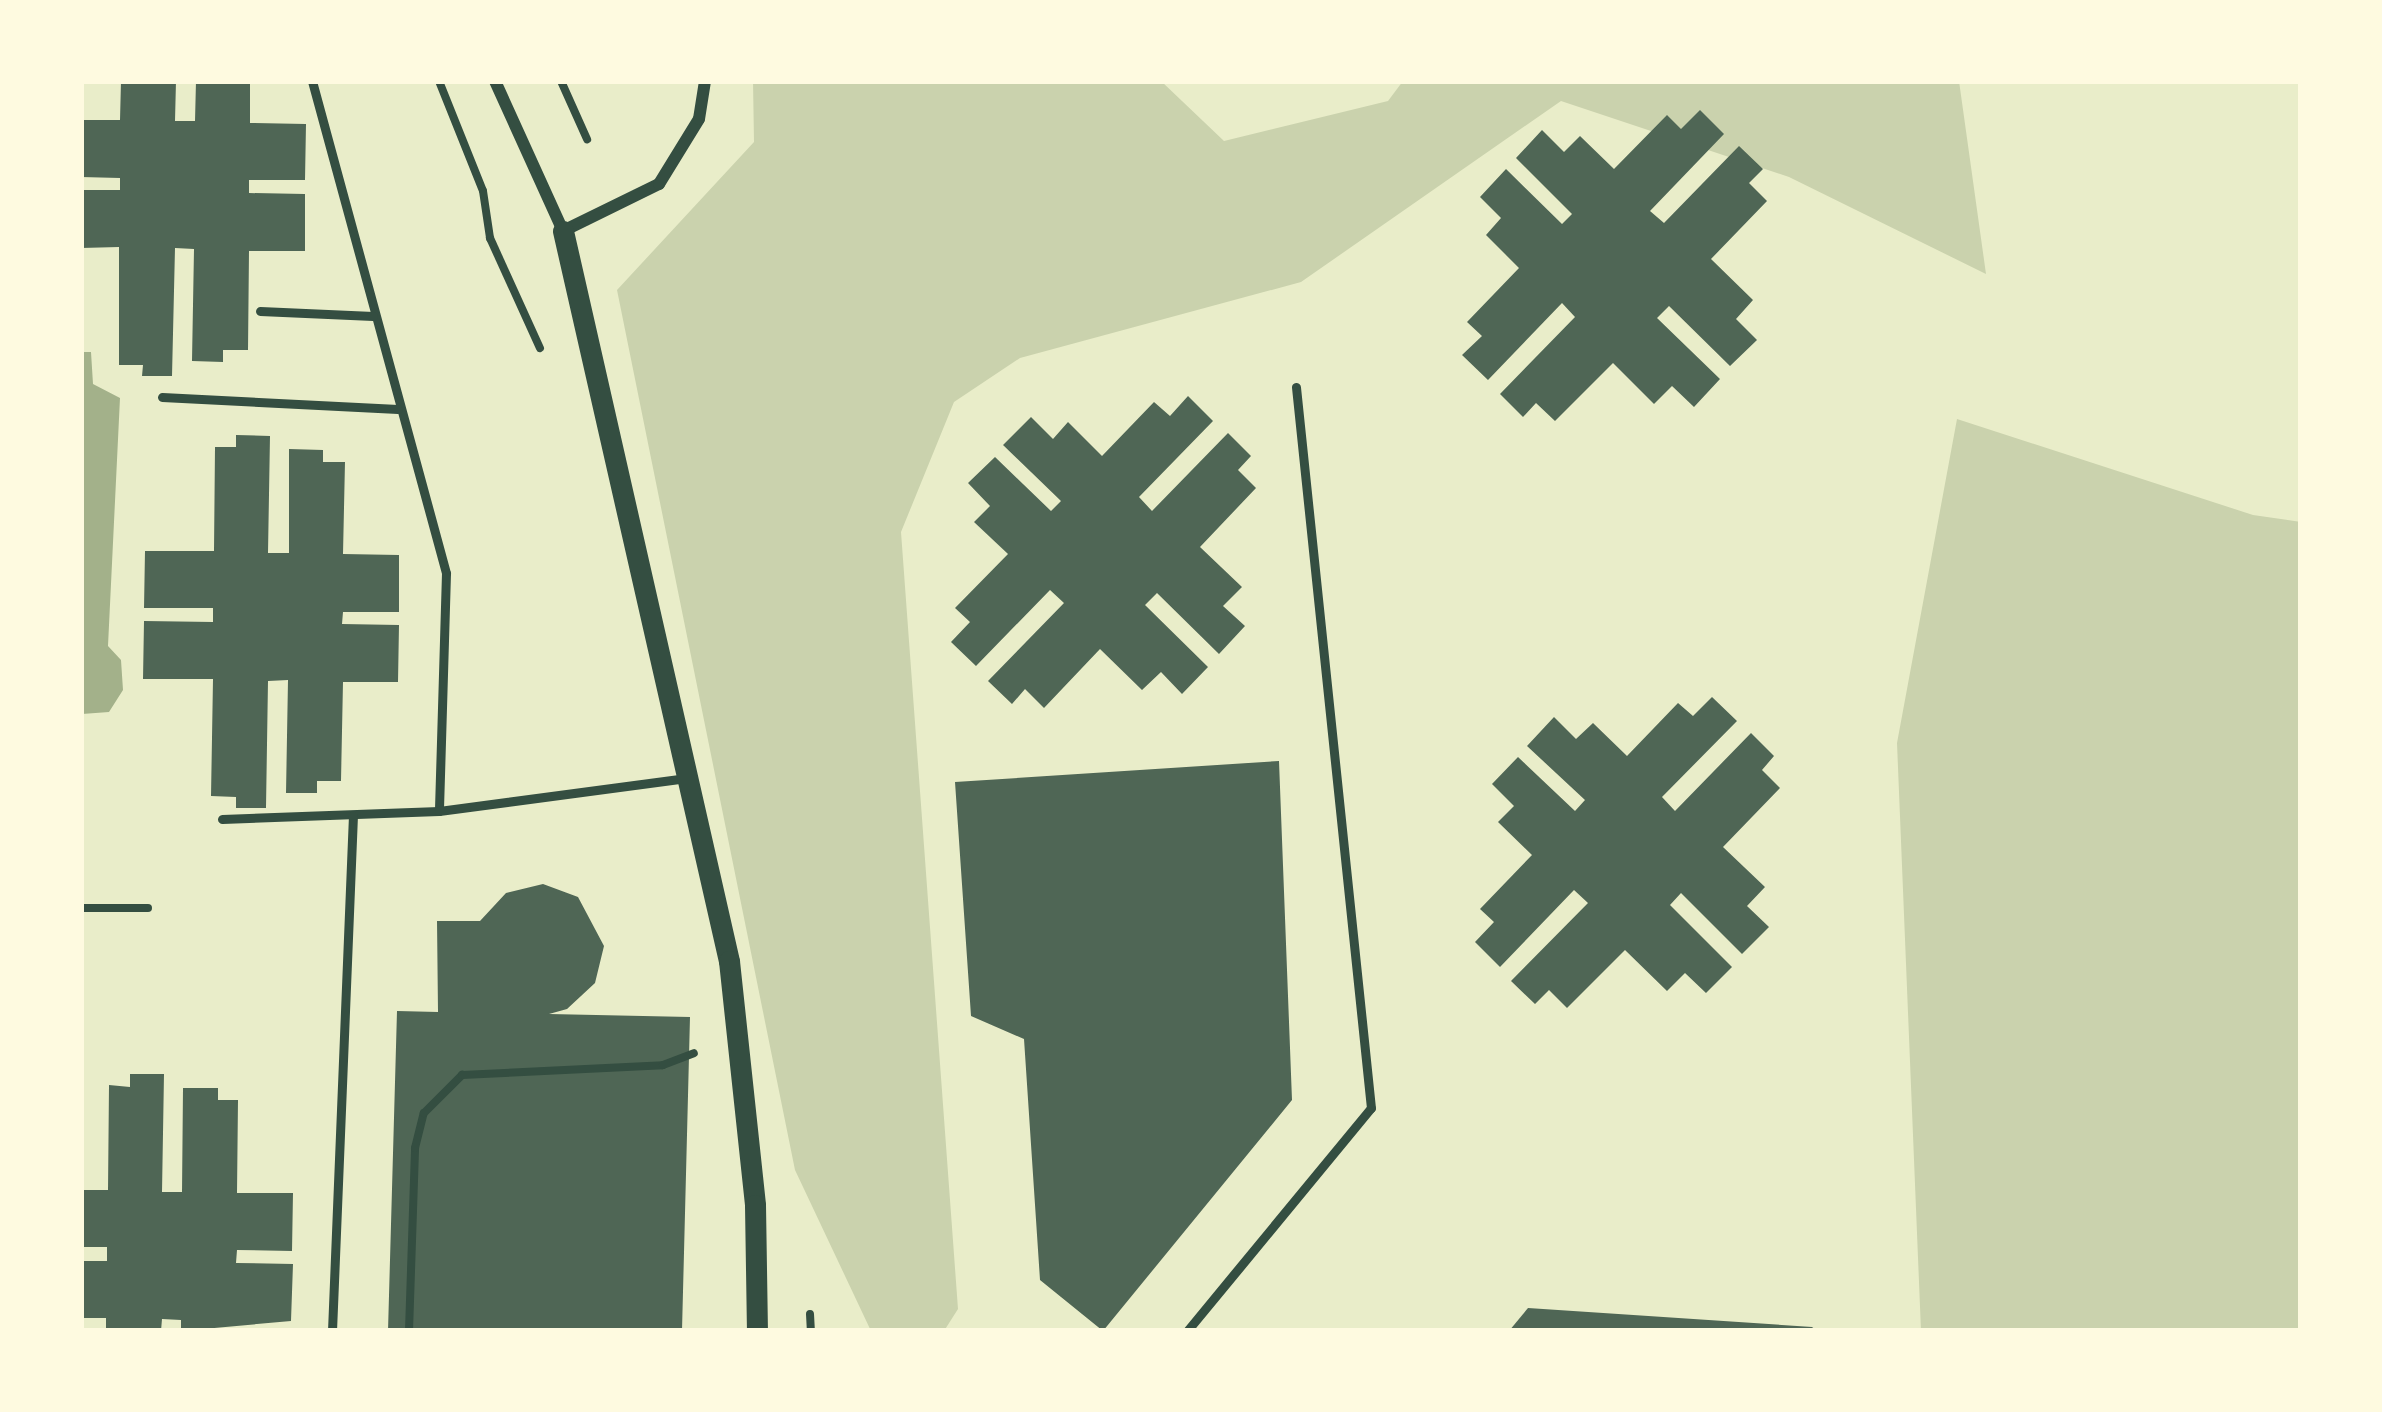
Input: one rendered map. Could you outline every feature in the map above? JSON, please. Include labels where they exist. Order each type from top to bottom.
[{"type":"street","points":[[495,81],[563,231],[732,984],[755,1205],[757,1331]]},
{"type":"street","points":[[563,231],[658,184],[699,119],[705,81]]},
{"type":"lane","points":[[312,81],[446,572],[439,811]]},
{"type":"lane","points":[[260,311],[373,316]]},
{"type":"lane","points":[[1187,1331],[1371,1108],[1296,387]]},
{"type":"lane","points":[[162,397],[398,409]]},
{"type":"lane","points":[[222,819],[439,811],[685,778]]},
{"type":"lane","points":[[332,1331],[353,815]]},
{"type":"path","points":[[561,81],[586,140]]},
{"type":"path","points":[[81,908],[148,908]]},
{"type":"path","points":[[410,1331],[415,1148],[424,1113],[462,1075],[663,1065],[712,1046]]},
{"type":"path","points":[[810,1314],[811,1331]]},
{"type":"shaded area","points":[[753,81],[1161,81],[1224,141],[1388,101],[1403,81],[1959,81],[1986,274],[1789,177],[1561,101],[1301,282],[1020,358],[954,402],[901,532],[958,1309],[944,1331],[871,1331],[795,1170],[617,290],[754,142]]},
{"type":"shaded area","points":[[81,352],[91,352],[93,384],[120,398],[108,646],[121,660],[123,690],[109,712],[82,714]]},
{"type":"shaded area","points":[[1957,419],[2253,515],[2301,522],[2301,1331],[1921,1331],[1897,743]]},
{"type":"building","points":[[121,81],[176,81],[175,121],[195,121],[196,81],[250,81],[250,123],[306,124],[305,180],[249,180],[249,193],[305,194],[305,251],[249,251],[248,350],[223,350],[223,362],[192,361],[194,249],[175,248],[172,376],[142,376],[143,365],[119,365],[119,247],[81,248],[81,190],[120,190],[120,178],[81,177],[81,120],[120,120]]},
{"type":"building","points":[[1700,110],[1724,134],[1650,211],[1664,223],[1739,146],[1763,169],[1749,183],[1767,201],[1711,259],[1753,300],[1736,319],[1757,340],[1730,366],[1669,306],[1657,318],[1720,379],[1694,407],[1672,386],[1654,404],[1613,363],[1555,421],[1536,403],[1523,417],[1500,394],[1575,317],[1562,303],[1488,380],[1462,355],[1482,336],[1467,322],[1519,268],[1486,235],[1501,218],[1480,197],[1506,169],[1562,224],[1572,214],[1516,158],[1542,130],[1564,152],[1580,136],[1614,169],[1667,115],[1681,129]]},
{"type":"building","points":[[1188,396],[1213,421],[1139,497],[1152,511],[1228,433],[1251,456],[1238,470],[1256,488],[1200,547],[1242,587],[1223,606],[1245,626],[1219,654],[1157,593],[1145,605],[1208,667],[1182,694],[1161,672],[1142,690],[1100,649],[1044,708],[1025,689],[1012,704],[988,681],[1064,603],[1050,590],[976,666],[951,642],[970,622],[955,608],[1008,554],[974,522],[990,506],[968,483],[995,457],[1051,511],[1061,501],[1003,445],[1031,417],[1053,439],[1068,422],[1102,456],[1154,402],[1170,416]]},
{"type":"building","points":[[236,435],[270,436],[268,553],[289,553],[289,449],[323,450],[323,462],[345,462],[343,554],[399,555],[399,612],[343,612],[342,624],[399,625],[398,682],[343,682],[341,781],[317,781],[317,793],[286,793],[288,680],[268,681],[266,808],[236,808],[236,797],[211,796],[213,679],[143,679],[144,621],[213,622],[213,608],[144,608],[145,551],[214,551],[215,447],[236,447]]},
{"type":"building","points":[[1712,697],[1737,721],[1662,797],[1675,811],[1751,733],[1774,756],[1762,770],[1780,788],[1723,847],[1765,887],[1747,906],[1769,927],[1742,954],[1681,893],[1670,905],[1732,967],[1706,993],[1685,973],[1667,991],[1625,950],[1567,1008],[1549,990],[1535,1004],[1511,981],[1588,903],[1574,890],[1500,967],[1475,942],[1494,922],[1480,909],[1532,855],[1498,822],[1514,806],[1492,784],[1518,757],[1575,811],[1585,800],[1527,746],[1554,717],[1576,739],[1593,723],[1627,756],[1678,703],[1693,716]]},
{"type":"building","points":[[1279,761],[1292,1100],[1103,1331],[1040,1280],[1024,1039],[971,1016],[955,782]]},
{"type":"building","points":[[543,884],[578,897],[604,946],[595,983],[567,1009],[549,1014],[690,1017],[682,1331],[388,1331],[397,1011],[438,1012],[437,921],[480,921],[506,893]]},
{"type":"building","points":[[130,1074],[164,1074],[162,1192],[182,1192],[183,1088],[218,1088],[218,1100],[238,1100],[237,1193],[293,1193],[292,1251],[237,1250],[236,1263],[293,1264],[291,1321],[181,1331],[181,1320],[162,1319],[161,1331],[106,1331],[106,1318],[81,1318],[81,1261],[107,1261],[107,1247],[81,1247],[81,1190],[108,1190],[109,1085],[130,1087]]},
{"type":"building","points":[[1528,1308],[1812,1327],[1817,1331],[1509,1331]]}]
